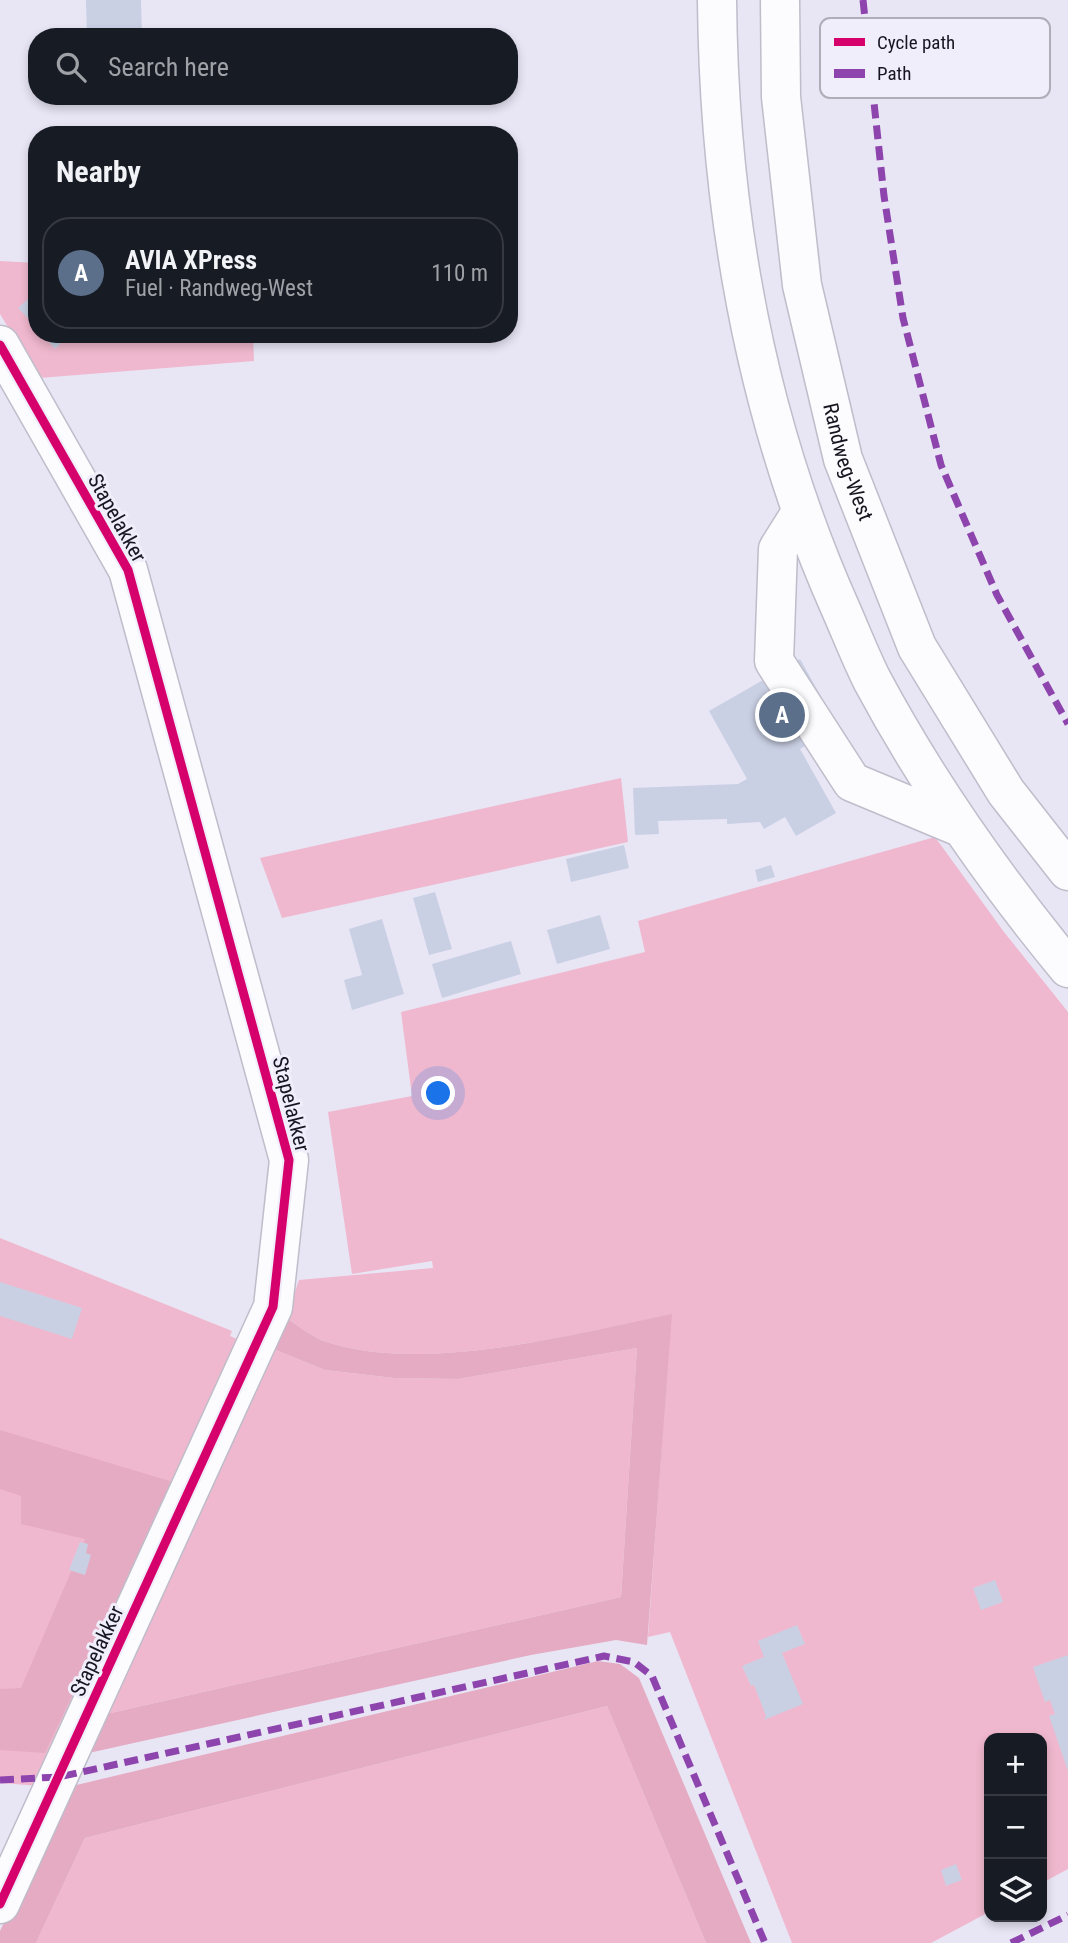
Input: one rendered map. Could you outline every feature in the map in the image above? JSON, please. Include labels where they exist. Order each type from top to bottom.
[{"type":"main road","points":[[717,0],[718,97],[736,258],[761,379],[800,514],[872,679],[960,827],[1007,894],[1068,968]]},
{"type":"main road","name":"Randweg-West","points":[[780,0],[781,97],[802,285],[843,459],[918,647],[1006,792],[1068,871]]},
{"type":"main road","name":"Stapelakker","points":[[0,345],[128,570],[289,1160],[273,1307],[0,1904]]},
{"type":"main road","points":[[800,514],[778,549],[774,661],[852,782],[960,827]]},
{"type":"shaded area","points":[[0,261],[28,263],[28,343],[253,343],[254,361],[39,378],[0,314]]},
{"type":"shaded area","points":[[621,778],[628,842],[282,918],[260,858]]},
{"type":"shaded area","points":[[935,837],[1004,932],[1068,1012],[1068,1869],[1047,1880],[1047,1733],[984,1733],[984,1915],[931,1943],[792,1943],[670,1632],[648,1637],[671,1315],[498,1348],[407,1354],[365,1351],[327,1342],[286,1318],[299,1280],[433,1268],[432,1261],[352,1274],[328,1112],[412,1096],[401,1012],[645,952],[638,921]]},
{"type":"shaded area","points":[[0,1238],[232,1331],[230,1336],[239,1340],[173,1482],[169,1482],[41,1786],[0,1783]]},
{"type":"shaded area","points":[[672,1314],[647,1645],[616,1640],[531,1655],[84,1754],[102,1715],[621,1597],[637,1348],[458,1379],[394,1378],[325,1370],[273,1349],[286,1318],[327,1342],[365,1351],[408,1354],[499,1348]]},
{"type":"shaded area","points":[[637,1348],[621,1597],[102,1715],[273,1349],[325,1370],[394,1378],[458,1379]]},
{"type":"shaded area","points":[[0,1430],[173,1482],[45,1753],[0,1750],[0,1689],[21,1688],[85,1539],[21,1524],[21,1496],[0,1489]]},
{"type":"shaded area","points":[[598,1661],[620,1664],[639,1678],[751,1943],[706,1943],[607,1706],[85,1838],[36,1943],[0,1943],[0,1931],[68,1787]]},
{"type":"shaded area","points":[[607,1706],[706,1943],[36,1943],[85,1838]]},
{"type":"building","points":[[86,0],[141,0],[142,28],[87,28]]},
{"type":"building","points":[[28,299],[28,319],[18,308]]},
{"type":"building","points":[[50,343],[61,343],[55,349]]},
{"type":"building","points":[[800,659],[838,727],[800,749],[836,813],[796,836],[785,817],[764,829],[760,822],[727,824],[727,819],[658,821],[659,834],[635,835],[633,788],[738,784],[747,779],[709,711]]},
{"type":"building","points":[[624,845],[629,868],[571,882],[566,859]]},
{"type":"building","points":[[771,865],[775,877],[758,882],[755,870]]},
{"type":"building","points":[[435,892],[452,949],[429,955],[413,898]]},
{"type":"building","points":[[600,915],[610,949],[557,964],[547,930]]},
{"type":"building","points":[[382,919],[404,994],[352,1010],[344,980],[362,975],[349,929]]},
{"type":"building","points":[[511,941],[521,974],[442,998],[432,964]]},
{"type":"building","points":[[0,1282],[82,1308],[72,1339],[0,1316]]},
{"type":"building","points":[[80,1542],[88,1544],[86,1553],[91,1555],[85,1575],[69,1570]]},
{"type":"building","points":[[995,1580],[1003,1602],[981,1610],[973,1588]]},
{"type":"building","points":[[797,1625],[805,1644],[782,1653],[803,1704],[764,1720],[766,1716],[754,1685],[751,1686],[742,1666],[764,1657],[758,1641]]},
{"type":"building","points":[[1068,1655],[1068,1771],[1049,1716],[1055,1714],[1050,1700],[1045,1702],[1033,1667]]},
{"type":"building","points":[[956,1864],[962,1880],[946,1886],[941,1870]]},
{"type":"marked path","points":[[863,0],[865,18]]},
{"type":"marked path","points":[[874,98],[884,196],[903,318],[941,465],[997,595],[1068,724]]},
{"type":"marked path","points":[[0,1780],[59,1777],[604,1656],[634,1662],[652,1676],[765,1943]]},
{"type":"marked path","points":[[1011,1943],[1068,1915]]},
{"type":"cycle path","points":[[0,345],[128,570],[289,1160],[273,1307],[0,1904]]},
{"type":"place","name":"AVIA XPress","points":[[782,715]]}]
